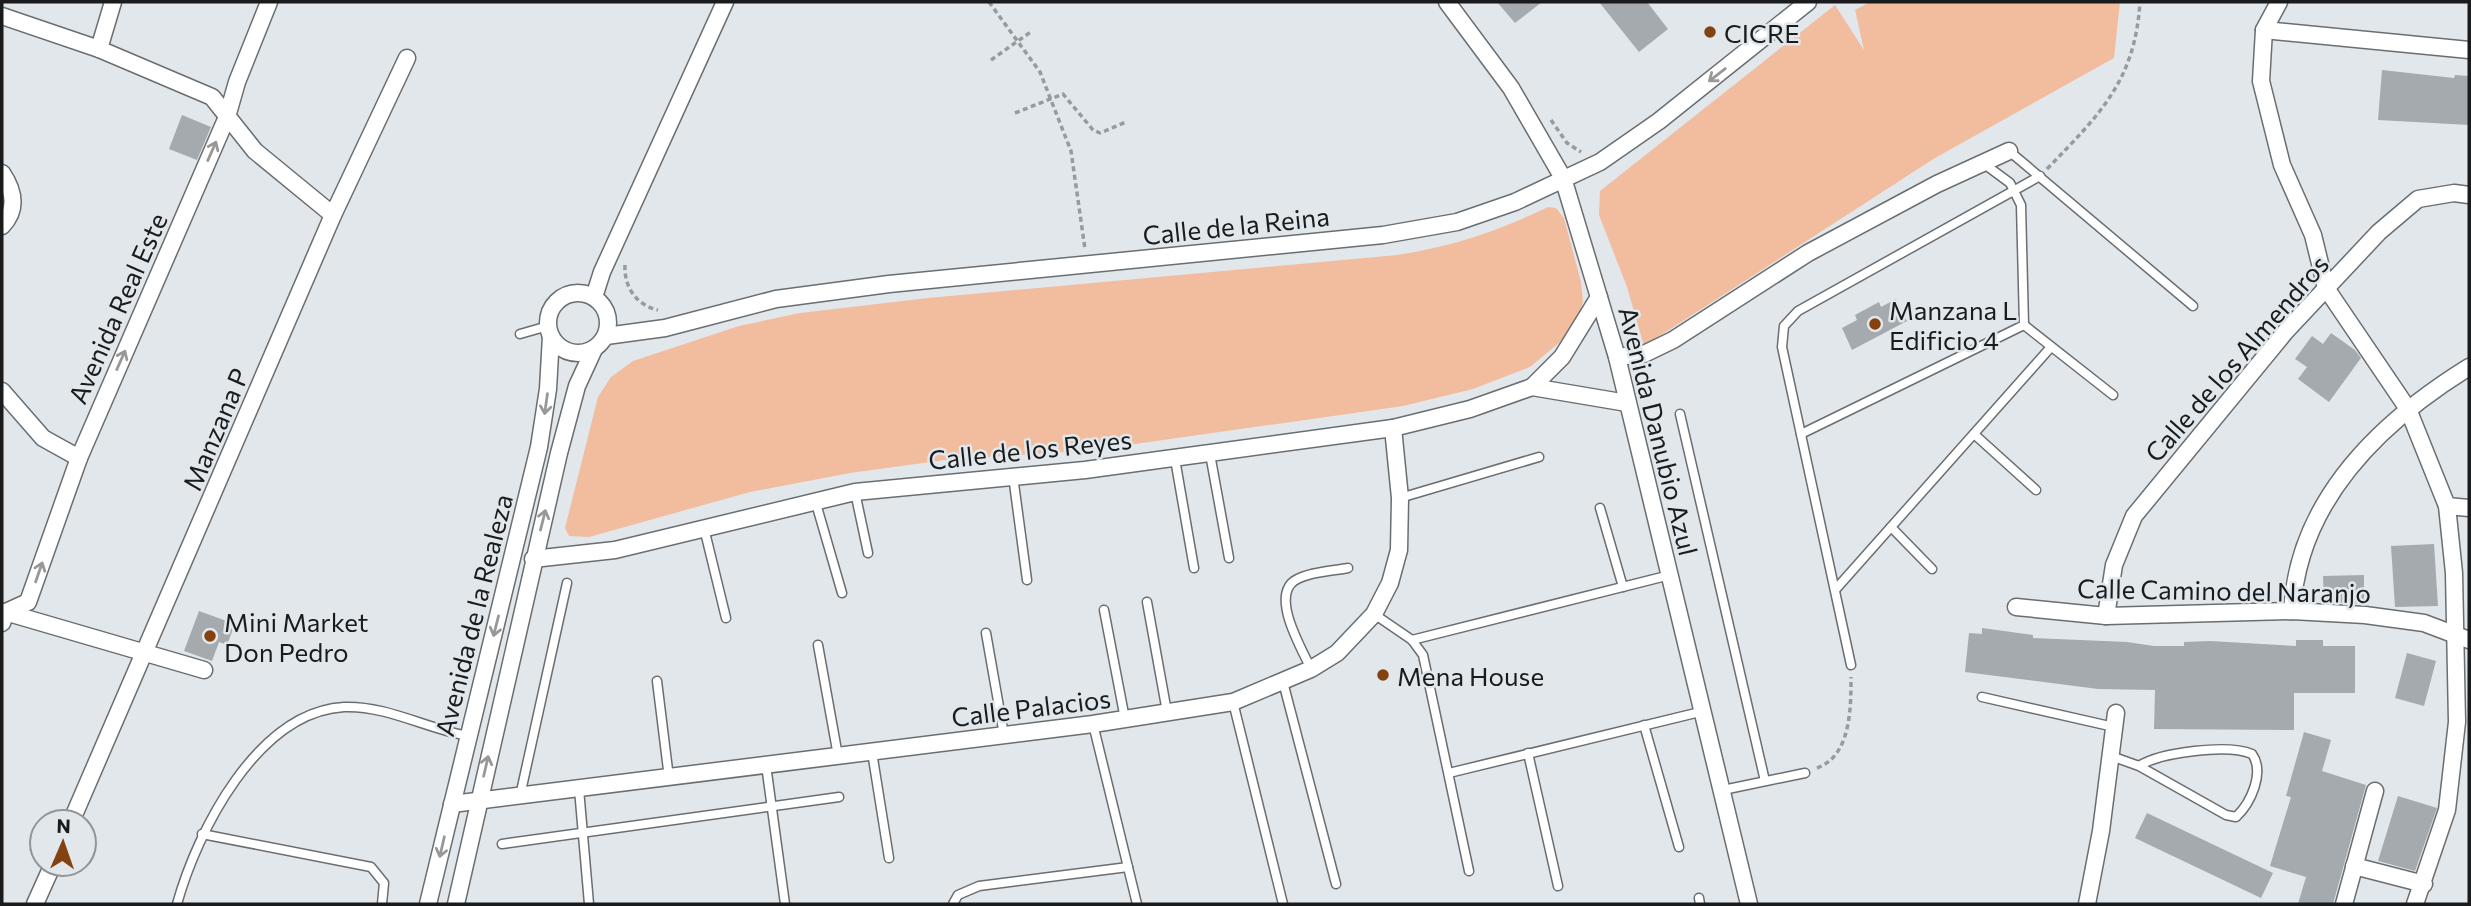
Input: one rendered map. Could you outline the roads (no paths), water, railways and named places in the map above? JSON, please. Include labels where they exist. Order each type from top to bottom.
[{"type":"street","points":[[99,49],[113,2]]},
{"type":"street","name":"Avenida Real Este","points":[[3,615],[28,602],[79,458],[227,117],[237,82],[269,2]]},
{"type":"street","points":[[594,297],[602,272],[725,2]]},
{"type":"street","name":"Avenida Danubio Azul","points":[[1447,2],[1511,88],[1563,178],[1617,357],[1749,904]]},
{"type":"street","name":"Calle de la Reina","points":[[606,336],[665,328],[776,299],[1086,258],[1416,230],[1457,222],[1515,202],[1600,162],[1659,121],[1808,2]]},
{"type":"street","points":[[2279,2],[2264,30],[2261,81],[2282,165],[2313,235],[2326,288],[2407,409],[2447,506],[2462,637],[2457,722],[2449,798],[2424,884],[2415,904]]},
{"type":"street","points":[[2,16],[99,49],[212,97],[255,151],[333,215]]},
{"type":"street","points":[[2264,30],[2469,50]]},
{"type":"street","name":"Manzana P","points":[[77,808],[333,215],[407,58]]},
{"type":"street","points":[[1617,357],[1644,354],[1673,340],[1808,253],[2009,151]]},
{"type":"street","points":[[2,173],[11,187],[13,211],[2,226]]},
{"type":"street","name":"Calle de los Almendros","points":[[2106,616],[2114,565],[2134,516],[2286,331],[2379,232],[2418,199],[2454,193],[2469,195]]},
{"type":"street","points":[[572,294],[594,297],[606,310],[609,327],[606,336],[594,349],[584,353],[564,351],[549,331],[554,305],[572,294]]},
{"type":"street","name":"Calle de los Reyes","points":[[533,559],[615,550],[855,492],[1210,454],[1392,428],[1470,409],[1532,387],[1562,357],[1599,297]]},
{"type":"street","name":"Avenida de la Realeza","points":[[428,904],[539,447],[548,389],[549,331]]},
{"type":"street","name":"Avenida de la Realeza","points":[[456,904],[533,559],[577,386],[594,349]]},
{"type":"street","points":[[2292,611],[2294,576],[2314,520],[2360,454],[2407,409],[2469,367]]},
{"type":"street","name":"Calle de los Reyes","points":[[1532,387],[1627,403]]},
{"type":"street","points":[[2,390],[43,438],[79,458]]},
{"type":"street","name":"Calle Palacios","points":[[452,804],[1093,724],[1233,702],[1283,682],[1337,653],[1374,614],[1390,583],[1399,550],[1400,498],[1392,428]]},
{"type":"street","points":[[2447,506],[2469,508]]},
{"type":"street","name":"Calle Camino del Naranjo","points":[[2016,607],[2106,616],[2292,611],[2424,622],[2462,637]]},
{"type":"street","points":[[3,615],[146,651],[204,670]]},
{"type":"street","points":[[2087,904],[2115,720]]},
{"type":"street","points":[[2344,904],[2375,791]]},
{"type":"street","points":[[2354,866],[2424,884]]},
{"type":"street","points":[[35,904],[47,878]]},
{"type":"lane","points":[[2009,151],[2193,306]]},
{"type":"lane","points":[[1982,163],[2017,191],[2022,221],[2024,325],[2113,395]]},
{"type":"lane","points":[[1851,665],[1782,346],[1782,335],[1789,319],[2040,176]]},
{"type":"lane","points":[[1801,434],[2024,325]]},
{"type":"lane","points":[[520,334],[549,331]]},
{"type":"lane","points":[[1835,590],[2051,347]]},
{"type":"lane","points":[[1680,414],[1765,781]]},
{"type":"lane","points":[[1974,434],[2036,490]]},
{"type":"lane","points":[[1210,454],[1229,558]]},
{"type":"lane","points":[[1400,498],[1539,457]]},
{"type":"lane","points":[[1175,458],[1194,568]]},
{"type":"lane","points":[[1013,476],[1027,580]]},
{"type":"lane","points":[[855,492],[868,553]]},
{"type":"lane","points":[[815,500],[842,593]]},
{"type":"lane","points":[[1600,508],[1623,587]]},
{"type":"lane","points":[[1891,527],[1932,569]]},
{"type":"lane","points":[[704,528],[726,618]]},
{"type":"lane","points":[[1311,668],[1288,618],[1285,592],[1292,583],[1302,578],[1348,568]]},
{"type":"lane","points":[[1412,640],[1670,575]]},
{"type":"lane","points":[[520,796],[567,583]]},
{"type":"lane","points":[[1147,602],[1167,713]]},
{"type":"lane","points":[[1104,610],[1125,719]]},
{"type":"lane","points":[[1374,614],[1412,640],[1423,655],[1469,871]]},
{"type":"lane","points":[[986,633],[1004,734]]},
{"type":"lane","points":[[818,645],[838,756]]},
{"type":"lane","points":[[657,681],[669,778]]},
{"type":"lane","points":[[1283,682],[1336,884]]},
{"type":"lane","points":[[1982,697],[2115,720]]},
{"type":"lane","points":[[1233,702],[1283,904]]},
{"type":"lane","points":[[177,904],[202,834],[231,785],[255,756],[277,737],[313,714],[344,708],[369,710],[468,736]]},
{"type":"lane","points":[[1449,773],[1703,711]]},
{"type":"lane","points":[[1093,724],[1137,904]]},
{"type":"lane","points":[[1644,725],[1679,847]]},
{"type":"lane","points":[[2111,756],[2139,766],[2226,815],[2236,817],[2250,799],[2257,766],[2252,754],[2232,750],[2165,755],[2139,766]]},
{"type":"lane","points":[[872,752],[889,858]]},
{"type":"lane","points":[[1528,754],[1558,886]]},
{"type":"lane","points":[[766,765],[785,904]]},
{"type":"lane","points":[[1723,790],[1805,773]]},
{"type":"lane","points":[[579,789],[589,904]]},
{"type":"lane","points":[[502,844],[839,797]]},
{"type":"lane","points":[[202,834],[371,867],[384,883],[382,904]]},
{"type":"lane","points":[[953,904],[958,895],[979,886],[1128,867]]},
{"type":"place","name":"CICRE","points":[[1710,32]]},
{"type":"place","name":"Manzana L Edificio 4","points":[[1875,324]]},
{"type":"place","name":"Mini Market Don Pedro","points":[[210,636]]},
{"type":"place","name":"Mena House","points":[[1383,675]]}]
